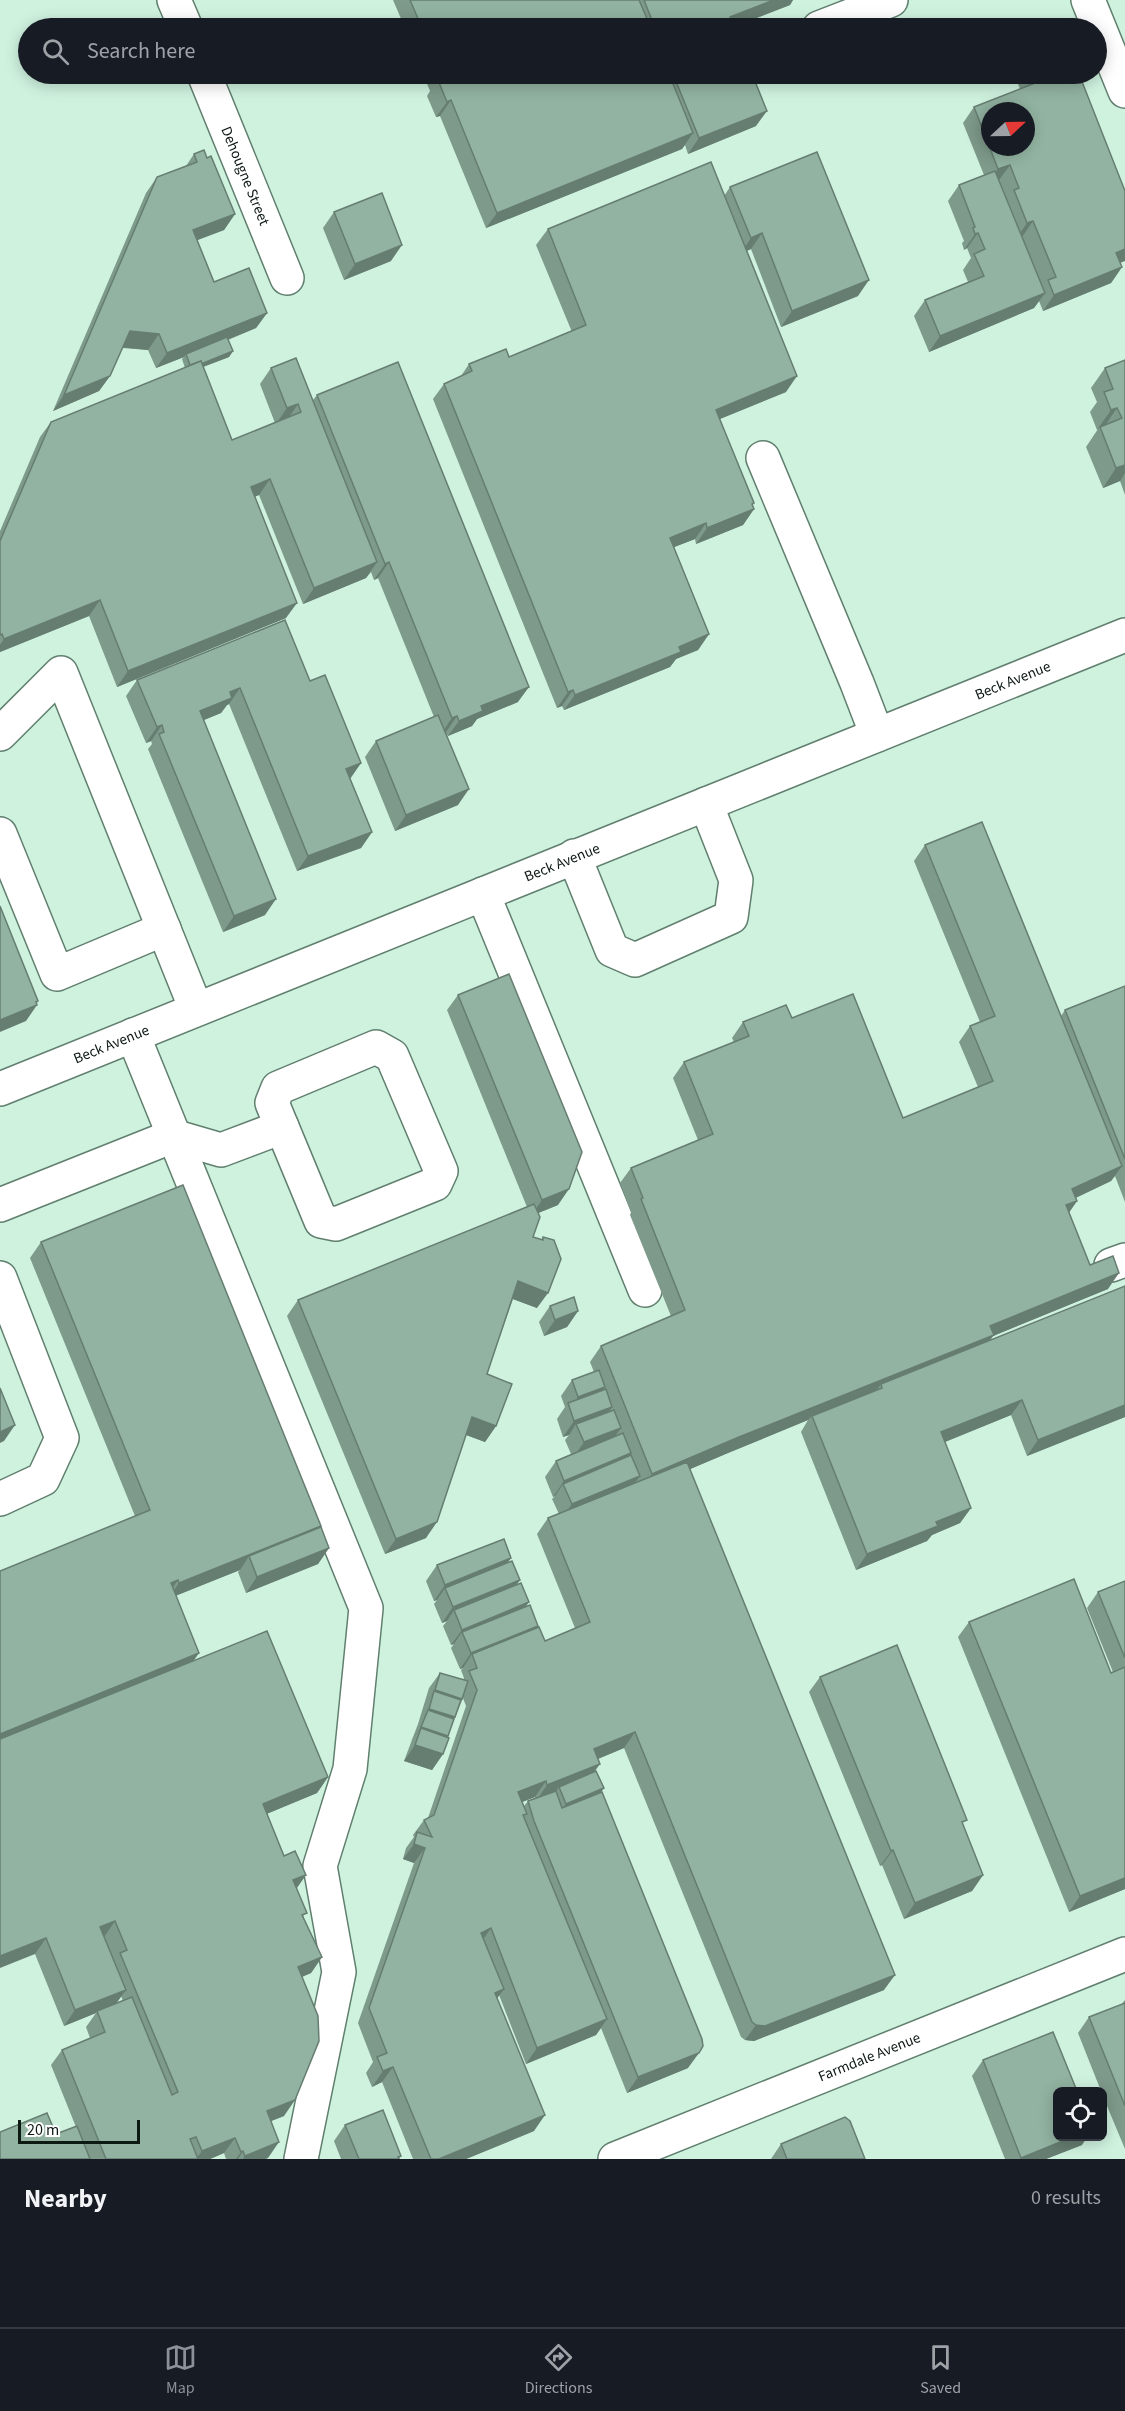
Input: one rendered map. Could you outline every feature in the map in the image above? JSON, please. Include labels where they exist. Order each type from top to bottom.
[{"type":"street","points":[[174,0],[182,18]]},
{"type":"street","points":[[845,18],[891,0]]},
{"type":"street","points":[[1088,0],[1095,18]]},
{"type":"street","points":[[1107,47],[1125,91]]},
{"type":"street","name":"Dehougne Street","points":[[208,84],[287,278]]},
{"type":"street","points":[[763,458],[877,735]]},
{"type":"street","name":"Beck Avenue","points":[[0,1089],[1125,635]]},
{"type":"street","points":[[0,734],[61,673],[196,1009]]},
{"type":"street","points":[[574,856],[612,950],[635,960],[731,917],[736,880],[706,804]]},
{"type":"street","points":[[0,834],[57,975],[164,929]]},
{"type":"street","points":[[483,894],[645,1290]]},
{"type":"street","points":[[133,1035],[366,1608],[350,1769],[320,1866],[339,1972],[301,2159]]},
{"type":"street","points":[[376,1047],[392,1056],[441,1171],[435,1184],[336,1224],[321,1221],[282,1127],[272,1103],[278,1088],[376,1047]]},
{"type":"street","points":[[0,1205],[174,1136],[221,1150],[282,1127]]},
{"type":"street","points":[[0,1278],[62,1438],[43,1479],[0,1499]]},
{"type":"street","name":"Farmdale Avenue","points":[[615,2159],[1125,1954]]},
{"type":"building","points":[[410,0],[639,0],[647,18],[418,18]]},
{"type":"building","points":[[644,0],[774,0],[730,18],[651,18]]},
{"type":"building","points":[[440,84],[673,84],[693,133],[497,213],[451,100],[447,102]]},
{"type":"building","points":[[677,84],[756,84],[767,111],[699,138]]},
{"type":"building","points":[[1032,84],[1083,84],[1125,191],[1125,249],[1116,253],[1122,267],[1054,295],[1048,280],[1056,277],[1033,221],[1027,223],[1014,190],[1019,188],[1010,165],[998,169],[993,156],[1035,156],[1035,102],[987,102]]},
{"type":"building","points":[[981,104],[981,125],[974,107]]},
{"type":"building","points":[[204,150],[207,158],[211,156],[235,214],[193,230],[214,282],[249,268],[267,313],[167,353],[159,334],[130,331],[110,376],[64,395],[157,177],[197,162],[194,154]]},
{"type":"building","points":[[817,152],[869,280],[792,311],[762,233],[751,238],[730,187]]},
{"type":"building","points":[[711,162],[797,376],[716,410],[754,503],[752,504],[754,509],[707,528],[706,523],[670,538],[709,634],[679,647],[681,652],[575,695],[573,690],[568,692],[444,384],[472,371],[469,364],[506,349],[509,357],[586,325],[548,229]]},
{"type":"building","points":[[995,171],[1045,293],[940,336],[925,300],[984,276],[974,254],[985,249],[978,233],[975,234],[973,228],[975,227],[959,185]]},
{"type":"building","points":[[382,193],[402,245],[355,264],[334,212]]},
{"type":"building","points":[[227,337],[233,351],[201,364],[201,361],[190,365],[186,354]]},
{"type":"building","points":[[296,358],[377,562],[314,588],[270,479],[251,487],[297,603],[128,671],[100,600],[4,639],[2,634],[0,635],[0,541],[51,422],[201,361],[232,440],[301,412],[298,404],[287,408],[271,368]]},
{"type":"building","points":[[1125,360],[1125,465],[1116,468],[1100,427],[1122,418],[1117,408],[1111,410],[1104,392],[1113,389],[1105,368]]},
{"type":"building","points":[[398,362],[529,687],[481,706],[483,711],[459,721],[457,716],[452,718],[389,562],[385,564],[317,395]]},
{"type":"building","points":[[285,620],[310,681],[325,675],[361,763],[346,769],[372,832],[308,856],[240,688],[230,692],[232,698],[200,711],[276,899],[234,916],[159,734],[164,732],[162,725],[157,727],[137,680]]},
{"type":"building","points":[[438,715],[469,789],[406,815],[376,741]]},
{"type":"building","points":[[982,822],[1122,1166],[1072,1189],[1077,1201],[1066,1205],[1090,1265],[1113,1256],[1119,1273],[990,1326],[994,1335],[652,1474],[601,1346],[685,1310],[631,1168],[713,1134],[684,1062],[749,1036],[743,1022],[786,1005],[792,1018],[853,994],[903,1118],[993,1081],[970,1026],[995,1016],[925,845]]},
{"type":"building","points":[[0,906],[38,1001],[37,1005],[0,1020]]},
{"type":"building","points":[[509,974],[582,1152],[569,1189],[542,1200],[458,995]]},
{"type":"building","points":[[1125,986],[1125,1159],[1065,1010]]},
{"type":"building","points":[[183,1185],[321,1526],[179,1583],[178,1580],[171,1583],[199,1653],[0,1734],[0,1571],[150,1510],[41,1242]]},
{"type":"building","points":[[534,1204],[540,1217],[533,1237],[554,1240],[561,1259],[548,1293],[518,1281],[487,1374],[512,1384],[496,1426],[472,1417],[437,1522],[396,1539],[298,1300]]},
{"type":"building","points":[[1125,1286],[1125,1405],[1038,1440],[1022,1400],[941,1432],[971,1508],[936,1522],[938,1526],[867,1554],[812,1416],[882,1388],[881,1384]]},
{"type":"building","points":[[574,1297],[578,1311],[555,1320],[550,1306]]},
{"type":"building","points":[[599,1370],[605,1387],[578,1397],[572,1380]]},
{"type":"building","points":[[0,1388],[15,1425],[0,1432]]},
{"type":"building","points":[[606,1389],[612,1407],[574,1421],[568,1403]]},
{"type":"building","points":[[614,1410],[621,1428],[584,1442],[576,1424]]},
{"type":"building","points":[[623,1433],[631,1453],[564,1481],[556,1461]]},
{"type":"building","points":[[631,1455],[640,1476],[572,1504],[563,1484]]},
{"type":"building","points":[[687,1462],[895,1975],[765,2026],[752,2022],[635,1732],[594,1749],[600,1764],[547,1785],[546,1781],[518,1792],[527,1814],[523,1815],[607,2019],[537,2048],[491,1928],[481,1933],[504,1989],[495,1993],[545,2115],[439,2159],[431,2159],[393,2067],[383,2071],[377,2057],[387,2053],[369,2008],[425,1848],[414,1844],[417,1832],[432,1837],[424,1820],[434,1815],[477,1690],[469,1671],[477,1668],[472,1654],[539,1627],[545,1641],[590,1622],[548,1518]]},
{"type":"building","points":[[321,1527],[329,1548],[257,1577],[249,1556]]},
{"type":"building","points":[[504,1539],[511,1558],[445,1585],[437,1565]]},
{"type":"building","points":[[512,1561],[520,1580],[453,1607],[445,1588]]},
{"type":"building","points":[[1074,1579],[1111,1673],[1125,1667],[1125,1878],[1080,1896],[969,1622]]},
{"type":"building","points":[[1125,1581],[1125,1658],[1098,1592]]},
{"type":"building","points":[[521,1583],[529,1602],[462,1630],[454,1610]]},
{"type":"building","points":[[530,1605],[538,1626],[471,1653],[462,1632]]},
{"type":"building","points":[[267,1631],[328,1777],[263,1804],[284,1856],[295,1851],[306,1875],[293,1880],[307,1913],[302,1915],[322,1957],[298,1967],[318,2016],[319,2041],[295,2100],[267,2111],[279,2142],[245,2156],[235,2138],[202,2151],[196,2137],[190,2139],[198,2159],[106,2159],[62,2050],[105,2032],[97,2011],[132,1997],[172,2095],[178,2092],[120,1953],[127,1950],[115,1921],[100,1927],[126,1990],[75,2010],[46,1938],[0,1956],[0,1739]]},
{"type":"building","points":[[897,1645],[967,1820],[962,1822],[983,1875],[915,1903],[893,1850],[891,1851],[820,1677]]},
{"type":"building","points":[[440,1673],[468,1681],[462,1699],[435,1690]]},
{"type":"building","points":[[434,1691],[461,1700],[455,1717],[429,1709]]},
{"type":"building","points":[[428,1710],[454,1719],[448,1736],[421,1727]]},
{"type":"building","points":[[421,1728],[449,1738],[443,1754],[415,1745]]},
{"type":"building","points":[[596,1771],[604,1788],[566,1804],[559,1787]]},
{"type":"building","points":[[556,1791],[562,1808],[602,1792],[702,2039],[703,2046],[699,2053],[638,2077],[534,1821],[528,1801]]},
{"type":"building","points":[[1125,2003],[1125,2106],[1089,2017]]},
{"type":"building","points":[[1053,2032],[1075,2087],[1053,2087],[1053,2141],[1063,2141],[1021,2158],[983,2060]]},
{"type":"building","points":[[383,2110],[401,2156],[398,2157],[399,2159],[359,2159],[345,2125]]},
{"type":"building","points":[[47,2113],[56,2134],[77,2126],[90,2159],[0,2159],[0,2132]]},
{"type":"building","points":[[845,2117],[850,2121],[865,2159],[787,2159],[781,2144]]}]
